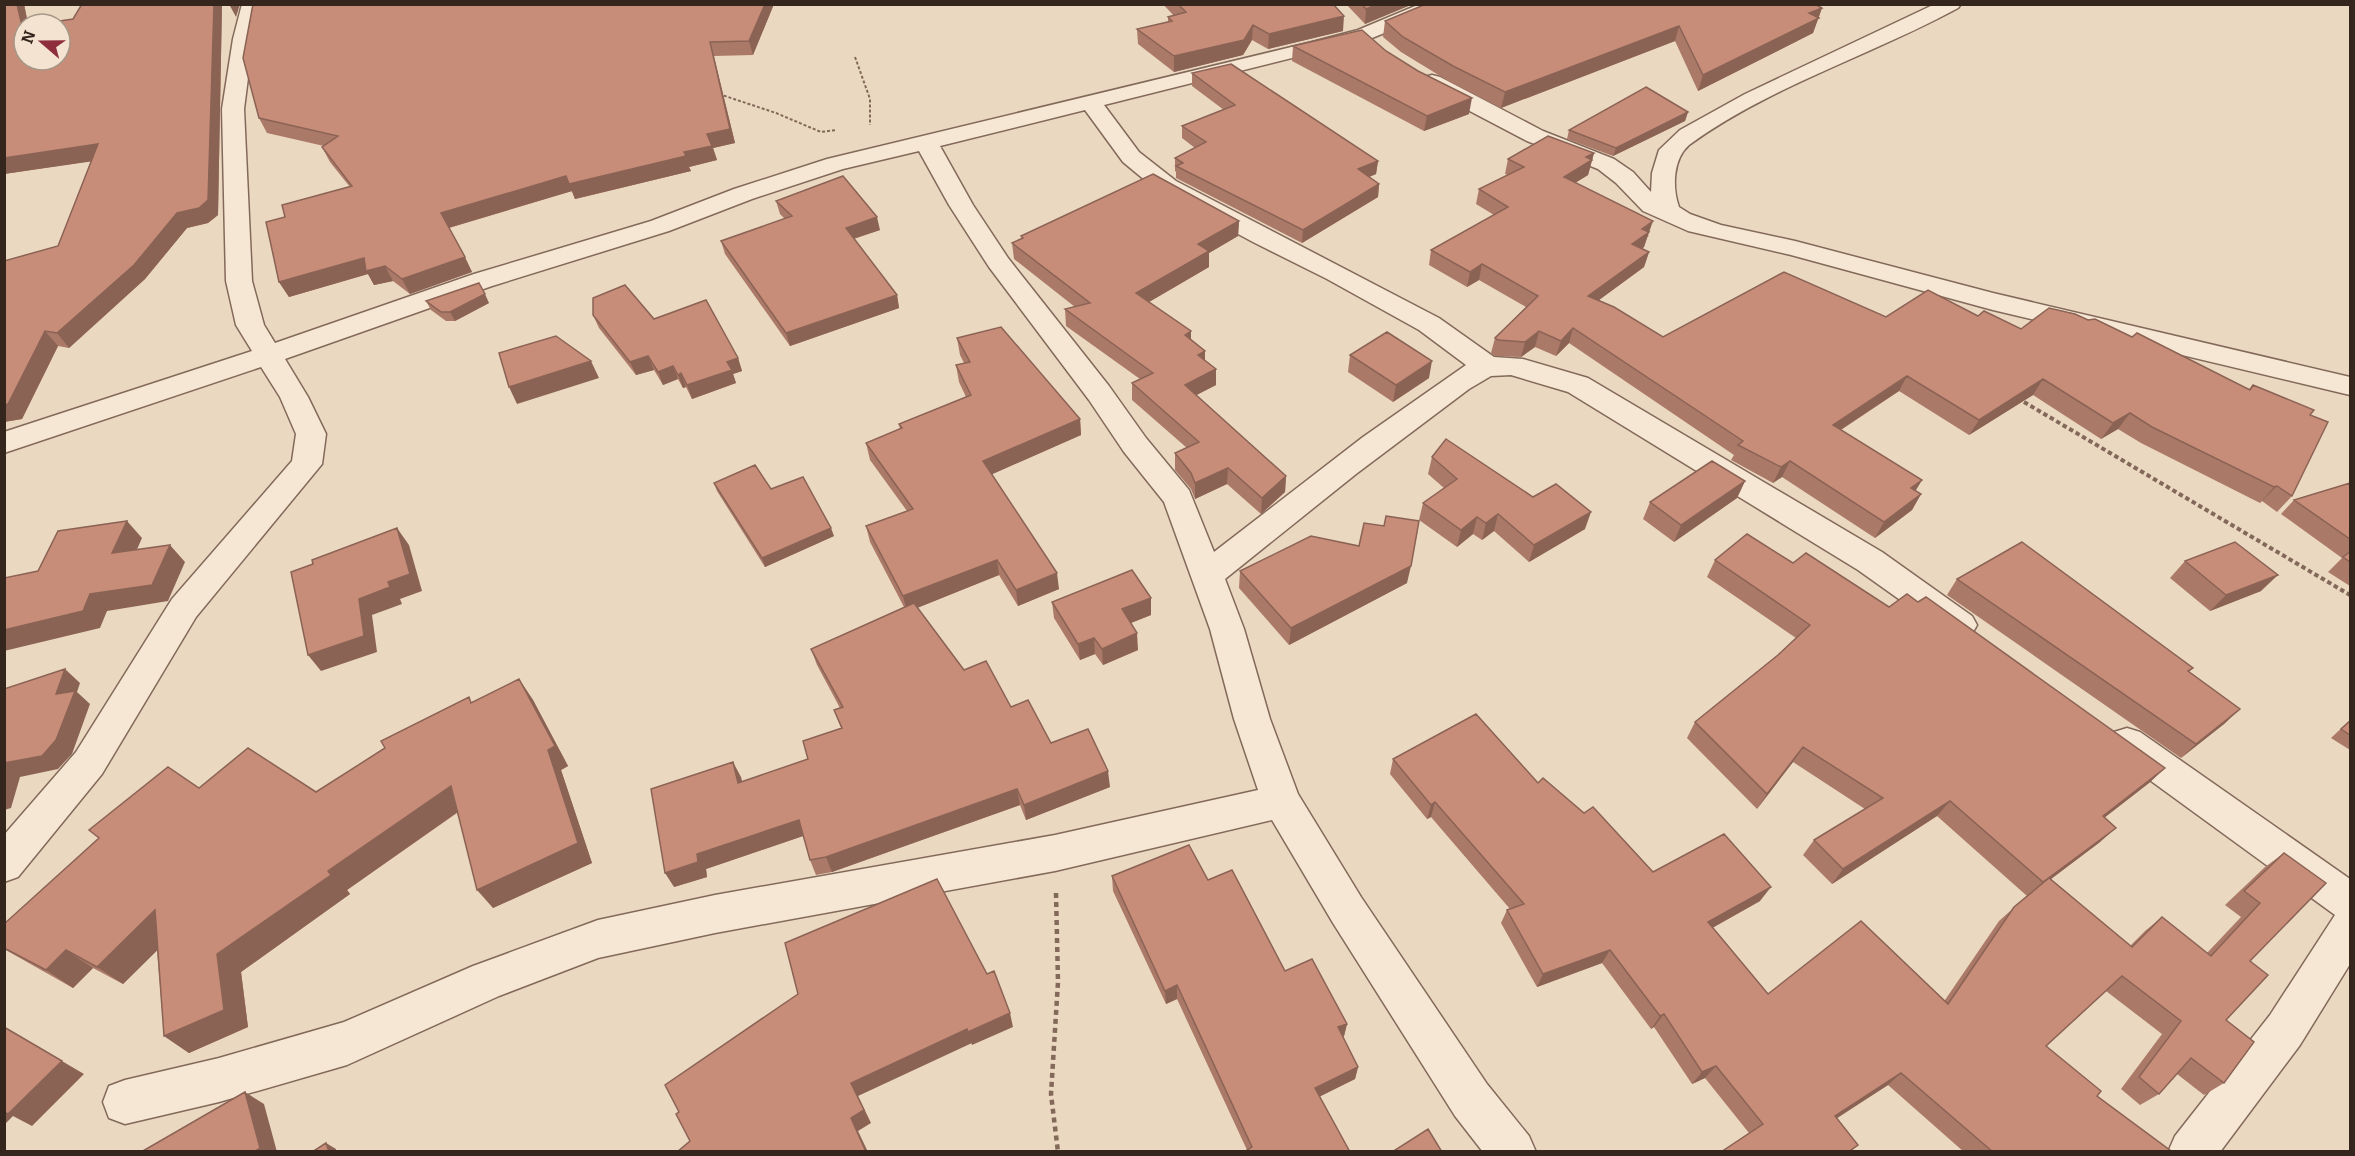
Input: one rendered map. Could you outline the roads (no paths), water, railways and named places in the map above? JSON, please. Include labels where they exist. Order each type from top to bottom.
[{"type":"street","points":[[4,864],[89,763],[184,608],[307,465],[311,434],[294,396],[250,325],[239,281],[233,110],[243,39],[252,4]]},
{"type":"street","points":[[4,443],[483,280],[660,226],[742,194],[835,164],[1362,34],[1439,4]]},
{"type":"street","points":[[1673,215],[1662,201],[1671,150],[1700,127],[1791,78],[1848,54],[1951,4]]},
{"type":"street","points":[[1411,70],[1551,143],[1605,163],[1624,175],[1642,198],[1658,211],[1692,223],[1940,289],[2350,386]]},
{"type":"street","points":[[1090,102],[1131,157],[1167,186],[1429,324],[1488,367]]},
{"type":"street","points":[[913,145],[961,205],[998,262],[1099,393],[1135,445],[1178,498],[1227,629],[1252,719],[1281,801],[1347,910],[1471,1100],[1513,1152]]},
{"type":"street","points":[[1206,576],[1402,423],[1470,375],[1488,367],[1525,369],[1578,385],[1870,561],[1982,640]]},
{"type":"street","points":[[2106,729],[2350,902]]},
{"type":"street","points":[[125,1102],[219,1080],[347,1043],[488,980],[598,939],[715,914],[1055,853],[1281,801]]},
{"type":"street","points":[[2191,1152],[2285,1030],[2350,928]]}]
